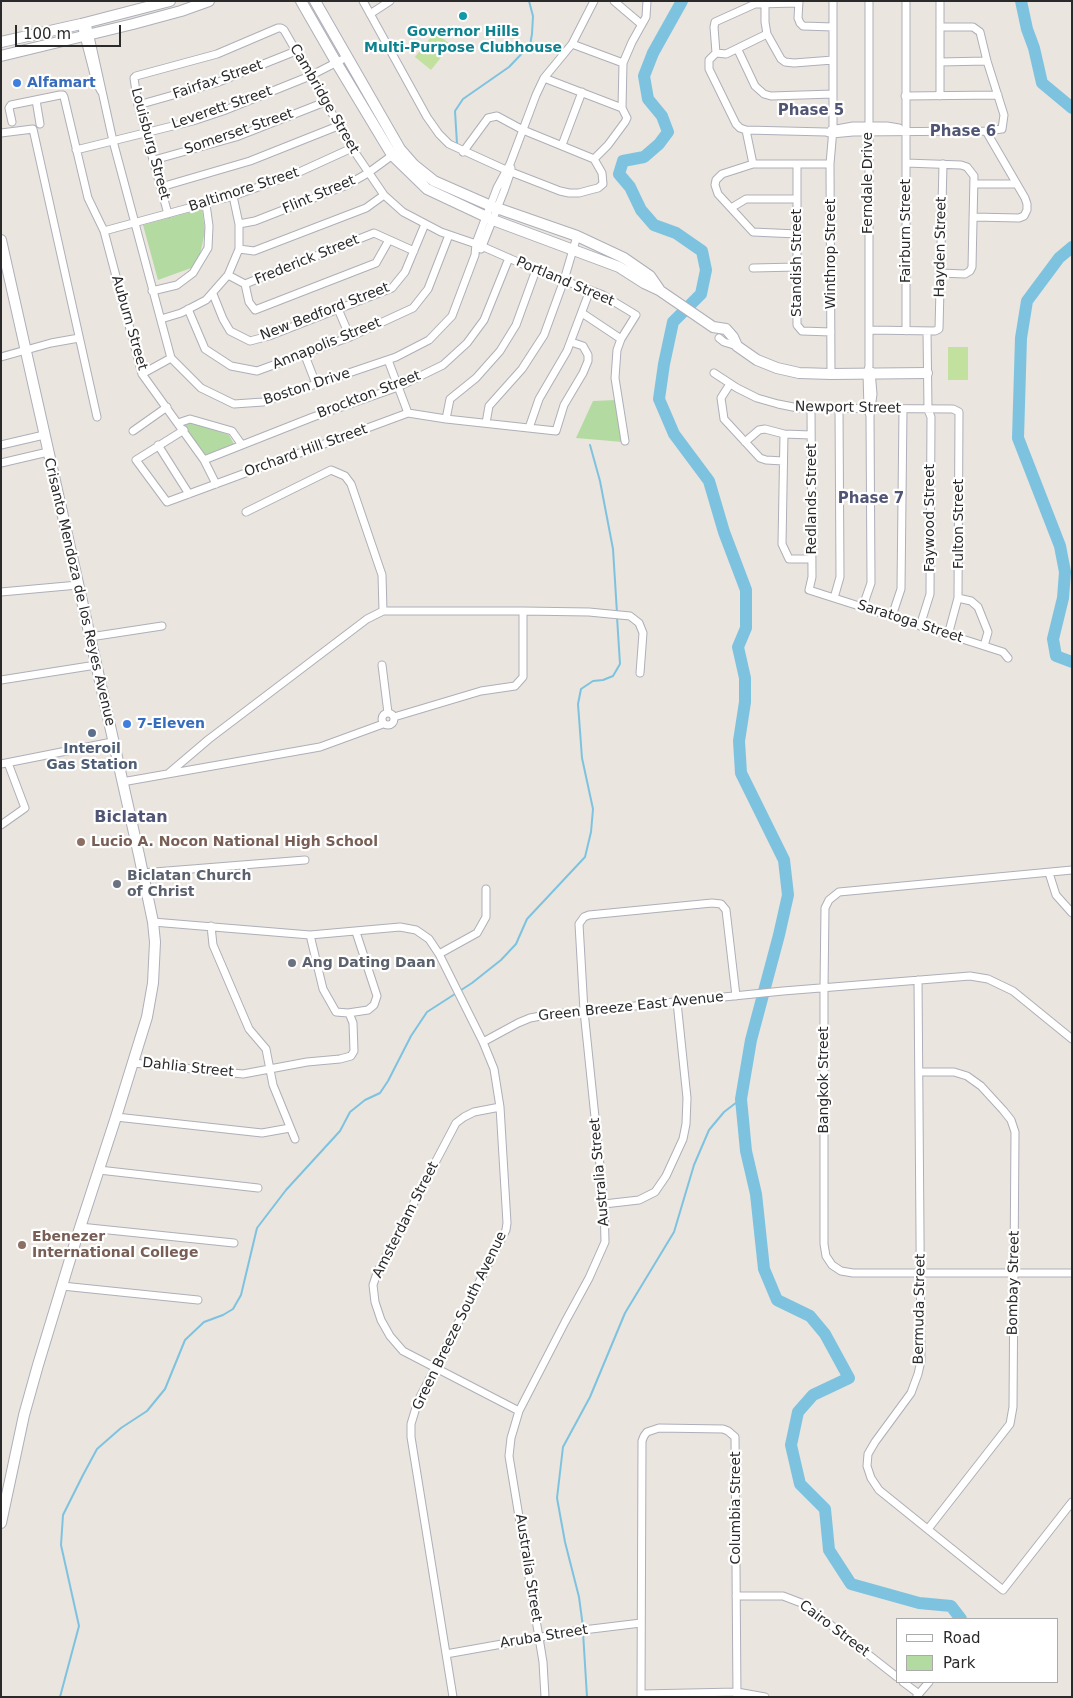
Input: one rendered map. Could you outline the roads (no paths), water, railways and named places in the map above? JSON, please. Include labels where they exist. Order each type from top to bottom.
[{"type":"street","points":[[1,42],[84,24],[170,1]]},
{"type":"street","points":[[1,56],[182,11],[209,1]]},
{"type":"street","points":[[301,1],[336,62],[396,152],[427,189],[490,218],[619,267],[659,290],[712,326],[726,329],[733,337],[737,346]]},
{"type":"street","points":[[315,1],[396,152],[434,181],[494,208],[577,236],[624,258],[650,276],[659,290]]},
{"type":"street","points":[[363,1],[427,117],[449,144],[464,152],[509,168],[560,191],[579,193],[598,188],[603,184],[602,173],[594,159],[523,130],[497,116],[488,118],[464,152]]},
{"type":"street","points":[[370,14],[390,1]]},
{"type":"street","points":[[475,255],[476,243],[490,218],[544,78],[572,44],[594,1]]},
{"type":"street","points":[[614,1],[642,24]]},
{"type":"street","points":[[594,159],[622,128],[627,118],[622,108],[623,63],[646,18],[647,1]]},
{"type":"street","name":"Winthrop Street","points":[[831,374],[830,132],[833,94],[833,1]]},
{"type":"street","name":"Ferndale Drive","points":[[863,606],[871,583],[869,1]]},
{"type":"street","name":"Fairburn Street","points":[[906,1],[906,331]]},
{"type":"street","points":[[940,1],[940,96]]},
{"type":"street","points":[[832,27],[803,26],[798,18],[799,2],[765,2],[755,4],[715,22],[716,53],[709,60],[709,69],[736,124],[740,128],[746,130],[830,132],[888,126],[907,131],[986,131],[1002,129],[1004,115],[980,32],[977,28],[940,27]]},
{"type":"street","points":[[765,2],[764,22],[767,34],[781,59],[785,62],[833,60]]},
{"type":"street","points":[[84,24],[101,80],[101,91],[113,141],[171,358],[142,374]]},
{"type":"street","name":"Cambridge Street","points":[[278,28],[284,30],[338,126],[384,195],[403,212],[425,224]]},
{"type":"street","name":"Louisburg Street","points":[[168,214],[138,105],[133,82],[136,76],[217,54],[278,28]]},
{"type":"street","points":[[716,53],[726,54],[738,50],[767,34]]},
{"type":"street","points":[[572,44],[623,63]]},
{"type":"street","points":[[738,50],[755,86],[764,94],[771,96],[833,94]]},
{"type":"street","name":"Fairfax Street","points":[[138,105],[216,84],[296,51]]},
{"type":"street","name":"Leverett Street","points":[[76,150],[222,112],[310,76],[346,57]]},
{"type":"street","points":[[940,62],[987,61]]},
{"type":"street","points":[[544,78],[622,108]]},
{"type":"street","points":[[562,145],[582,92]]},
{"type":"street","name":"Auburn Street","points":[[36,100],[63,95],[88,198],[104,231],[142,374],[184,430],[204,460],[216,484]]},
{"type":"street","points":[[905,96],[998,95]]},
{"type":"street","points":[[12,122],[9,106],[36,100],[40,124]]},
{"type":"street","name":"Somerset Street","points":[[154,160],[236,137],[324,102]]},
{"type":"street","points":[[161,187],[250,161],[338,126]]},
{"type":"street","points":[[1,133],[33,129],[97,417]]},
{"type":"street","points":[[746,130],[753,164]]},
{"type":"street","points":[[974,217],[1018,218],[1024,216],[1028,204],[986,131]]},
{"type":"street","name":"Baltimore Street","points":[[104,231],[233,196],[295,174],[352,148]]},
{"type":"street","name":"Flint Street","points":[[239,224],[255,221],[347,185],[368,173],[396,152]]},
{"type":"street","points":[[906,163],[961,165],[967,167],[974,176],[972,267],[970,272],[965,274],[940,273]]},
{"type":"street","points":[[797,234],[753,232],[718,194],[715,185],[718,177],[753,164],[830,164]]},
{"type":"street","name":"Standish Street","points":[[797,164],[797,325],[802,331],[831,332]]},
{"type":"street","name":"Hayden Street","points":[[927,331],[939,329],[943,164]]},
{"type":"street","points":[[975,184],[1016,184]]},
{"type":"street","points":[[239,249],[254,251],[366,208],[384,195]]},
{"type":"street","points":[[161,319],[206,300],[228,275],[239,249],[239,224],[233,196]]},
{"type":"street","points":[[731,208],[746,199],[797,199]]},
{"type":"street","points":[[152,291],[177,284],[193,273],[208,248],[209,226],[206,204]]},
{"type":"street","points":[[475,255],[483,246],[490,218]]},
{"type":"street","name":"Portland Street","points":[[425,224],[449,235],[476,243],[536,270],[603,295],[636,315],[621,339],[617,350],[615,378],[625,441]]},
{"type":"street","name":"New Bedford Street","points":[[213,294],[230,331],[250,341],[269,336],[392,288],[405,272],[425,224]]},
{"type":"street","name":"Frederick Street","points":[[228,275],[245,284],[374,233],[414,251]]},
{"type":"street","name":"Annapolis Street","points":[[188,309],[205,349],[231,366],[257,371],[350,337],[412,308],[428,289],[449,235]]},
{"type":"street","points":[[486,424],[489,406],[522,369],[544,334],[564,280],[577,236]]},
{"type":"street","name":"Crisanto Mendoza de los Reyes Avenue","points":[[1,240],[153,922],[155,942],[153,982],[147,1017],[80,1227],[24,1415],[1,1523]]},
{"type":"street","points":[[245,284],[249,302],[255,310],[376,263],[389,240]]},
{"type":"street","name":"Boston Drive","points":[[171,358],[201,388],[234,404],[263,402],[388,360],[430,340],[452,316],[475,255]]},
{"type":"street","name":"Brockton Street","points":[[204,460],[312,417],[398,387],[444,366],[467,343],[484,320],[509,258]]},
{"type":"street","points":[[753,268],[797,267]]},
{"type":"street","points":[[446,419],[450,399],[476,378],[500,351],[516,325],[536,270]]},
{"type":"street","points":[[529,428],[539,399],[571,342],[590,290]]},
{"type":"street","points":[[338,309],[350,337]]},
{"type":"street","points":[[582,313],[621,339]]},
{"type":"street","points":[[712,326],[719,338],[724,342],[737,346],[758,360],[777,368],[800,373],[831,374],[870,371],[927,374]]},
{"type":"street","points":[[869,330],[927,331]]},
{"type":"street","name":"Faywood Street","points":[[920,626],[930,594],[930,417],[928,410],[927,331]]},
{"type":"street","points":[[1,357],[79,338]]},
{"type":"street","name":"Orchard Hill Street","points":[[184,430],[136,460],[167,502],[408,413],[486,424],[556,431],[564,405],[588,361],[586,350],[583,346],[571,342]]},
{"type":"street","points":[[304,353],[316,384]]},
{"type":"street","points":[[388,360],[408,413]]},
{"type":"street","name":"Newport Street","points":[[714,373],[757,398],[778,404],[810,408],[870,411],[953,409],[959,412]]},
{"type":"street","points":[[730,384],[721,398],[724,419],[760,458],[782,461]]},
{"type":"street","points":[[133,431],[167,407]]},
{"type":"street","name":"Redlands Street","points":[[809,590],[812,577],[810,408]]},
{"type":"street","points":[[834,598],[840,578],[839,409]]},
{"type":"street","points":[[892,616],[901,589],[903,409]]},
{"type":"street","name":"Fulton Street","points":[[948,635],[958,598],[959,412]]},
{"type":"street","points":[[178,423],[190,418],[232,431],[242,445]]},
{"type":"street","points":[[745,442],[759,430],[765,429],[784,434],[811,435]]},
{"type":"street","points":[[784,434],[782,461],[782,544],[789,559],[812,559]]},
{"type":"street","points":[[1,445],[44,435]]},
{"type":"street","points":[[158,445],[189,494]]},
{"type":"street","points":[[1,463],[48,452]]},
{"type":"street","points":[[246,512],[331,470],[345,476],[351,484],[382,575],[383,612]]},
{"type":"street","points":[[1,592],[78,584]]},
{"type":"street","name":"Saratoga Street","points":[[809,590],[1003,652],[1008,658]]},
{"type":"street","points":[[958,598],[971,601],[978,607],[988,632],[984,646]]},
{"type":"street","points":[[122,782],[320,747],[383,724],[382,716],[481,691],[515,686],[523,676],[523,610]]},
{"type":"street","points":[[169,774],[209,739],[367,619],[383,612],[523,610],[604,613],[630,616],[639,623],[643,634],[640,672]]},
{"type":"street","points":[[90,637],[162,626]]},
{"type":"street","points":[[382,664],[391,715]]},
{"type":"street","points":[[1,680],[96,666]]},
{"type":"street","points":[[1,825],[25,808],[4,764],[112,742]]},
{"type":"street","points":[[142,873],[305,860]]},
{"type":"street","name":"Bangkok Street","points":[[1072,870],[839,892],[828,900],[825,908],[824,988],[824,1244],[826,1256],[832,1265],[852,1273],[1072,1273]]},
{"type":"street","points":[[1049,873],[1056,895],[1072,913]]},
{"type":"street","points":[[440,954],[477,933],[486,917],[486,889]]},
{"type":"street","name":"Australia Street","points":[[545,1697],[545,1675],[509,1456],[511,1438],[519,1411],[589,1278],[605,1242],[604,1204],[584,1011],[579,924],[584,917],[712,903],[721,904],[726,910],[736,996]]},
{"type":"street","name":"Green Breeze South Avenue","points":[[153,922],[310,935],[356,932],[400,926],[416,930],[429,939],[440,954],[483,1042],[494,1069],[500,1107],[506,1230],[416,1407],[411,1424],[411,1437],[453,1697]]},
{"type":"street","points":[[211,926],[213,945],[249,1028],[266,1049],[273,1085],[295,1139]]},
{"type":"street","points":[[310,935],[323,989],[336,1012],[350,1013],[368,1010],[374,1005],[377,996],[356,932]]},
{"type":"street","points":[[824,988],[970,976],[988,979],[1013,991],[1072,1039]]},
{"type":"street","name":"Bermuda Street","points":[[918,980],[920,1072],[920,1361],[918,1374],[911,1393],[875,1442],[868,1454],[867,1466],[871,1478],[879,1490],[1003,1590],[1072,1502]]},
{"type":"street","name":"Green Breeze East Avenue","points":[[483,1042],[530,1018],[824,988]]},
{"type":"street","points":[[604,1204],[639,1200],[656,1192],[666,1176],[683,1139],[686,1124],[687,1098],[677,1002]]},
{"type":"street","name":"Dahlia Street","points":[[133,1063],[243,1074],[269,1068],[340,1059],[354,1054],[354,1028],[350,1013]]},
{"type":"street","name":"Bombay Street","points":[[920,1072],[954,1072],[967,1076],[993,1097],[1011,1120],[1015,1132],[1013,1407],[1010,1424],[928,1529]]},
{"type":"street","name":"Amsterdam Street","points":[[500,1107],[474,1112],[456,1123],[377,1272],[373,1285],[375,1302],[381,1320],[390,1336],[403,1351],[519,1411]]},
{"type":"street","points":[[116,1118],[262,1133],[290,1128]]},
{"type":"street","points":[[99,1170],[258,1188]]},
{"type":"street","points":[[80,1227],[234,1243]]},
{"type":"street","points":[[62,1286],[198,1300]]},
{"type":"street","name":"Columbia Street","points":[[641,1695],[642,1441],[644,1436],[652,1429],[723,1429],[728,1430],[735,1437],[737,1695]]},
{"type":"street","name":"Cairo Street","points":[[736,1596],[783,1596],[804,1604],[896,1676]]},
{"type":"street","name":"Aruba Street","points":[[446,1654],[590,1629],[641,1623]]},
{"type":"street","points":[[904,1683],[918,1695],[928,1683]]},
{"type":"street","points":[[641,1695],[737,1695],[765,1697]]},
{"type":"waterway","points":[[457,144],[455,111],[463,99],[509,67],[530,45],[533,16],[529,1]]},
{"type":"waterway","points":[[682,1],[653,53],[644,76],[648,99],[662,116],[668,132],[659,144],[644,157],[623,161],[619,174],[630,187],[641,210],[654,225],[676,233],[702,251],[706,270],[701,294],[673,322],[659,399],[674,434],[709,481],[724,532],[746,590],[746,628],[738,647],[745,678],[745,702],[739,741],[741,773],[784,860],[788,895],[751,1040],[741,1099],[746,1151],[756,1194],[764,1269],[777,1300],[810,1316],[825,1334],[849,1378],[813,1395],[798,1412],[791,1445],[800,1484],[825,1509],[829,1550],[851,1584],[919,1603],[951,1606],[960,1618]]},
{"type":"waterway","points":[[1021,1],[1042,83],[1072,108]]},
{"type":"waterway","points":[[1072,247],[1059,258],[1027,301],[1021,338],[1018,438],[1060,546],[1065,572],[1063,598],[1053,639],[1056,656],[1072,662]]},
{"type":"waterway","points":[[590,445],[600,481],[613,549],[617,613]]},
{"type":"waterway","points":[[60,1697],[79,1626],[61,1545],[63,1515],[97,1449],[121,1428],[147,1411],[165,1389],[185,1340],[204,1322],[233,1309],[241,1295],[257,1228],[286,1190],[340,1131],[350,1112],[365,1100],[380,1093],[411,1036],[427,1012],[472,983],[501,960],[516,944],[527,919],[585,857],[591,832],[593,809],[582,758],[578,704],[581,689],[593,681],[613,676],[620,664],[617,617]]},
{"type":"waterway","points":[[583,1627],[579,1597],[565,1542],[557,1498],[563,1447],[590,1397],[625,1313],[674,1232],[694,1165],[709,1130],[724,1112],[741,1099]]},
{"type":"waterway","points":[[583,1632],[587,1697]]},
{"type":"place","name":"Governor Hills Multi-Purpose Clubhouse","points":[[463,16]]},
{"type":"place","name":"Alfamart","points":[[17,83]]},
{"type":"place","name":"7-Eleven","points":[[127,724]]},
{"type":"place","name":"Interoil Gas Station","points":[[92,733]]},
{"type":"place","name":"Lucio A. Nocon National High School","points":[[81,842]]},
{"type":"place","name":"Biclatan Church of Christ","points":[[117,884]]},
{"type":"place","name":"Ang Dating Daan","points":[[292,963]]},
{"type":"place","name":"Ebenezer International College","points":[[22,1245]]},
{"type":"district","name":"Phase 5","points":[[811,111]]},
{"type":"district","name":"Phase 6","points":[[963,132]]},
{"type":"district","name":"Phase 7","points":[[871,499]]},
{"type":"district","name":"Biclatan","points":[[131,818]]}]
